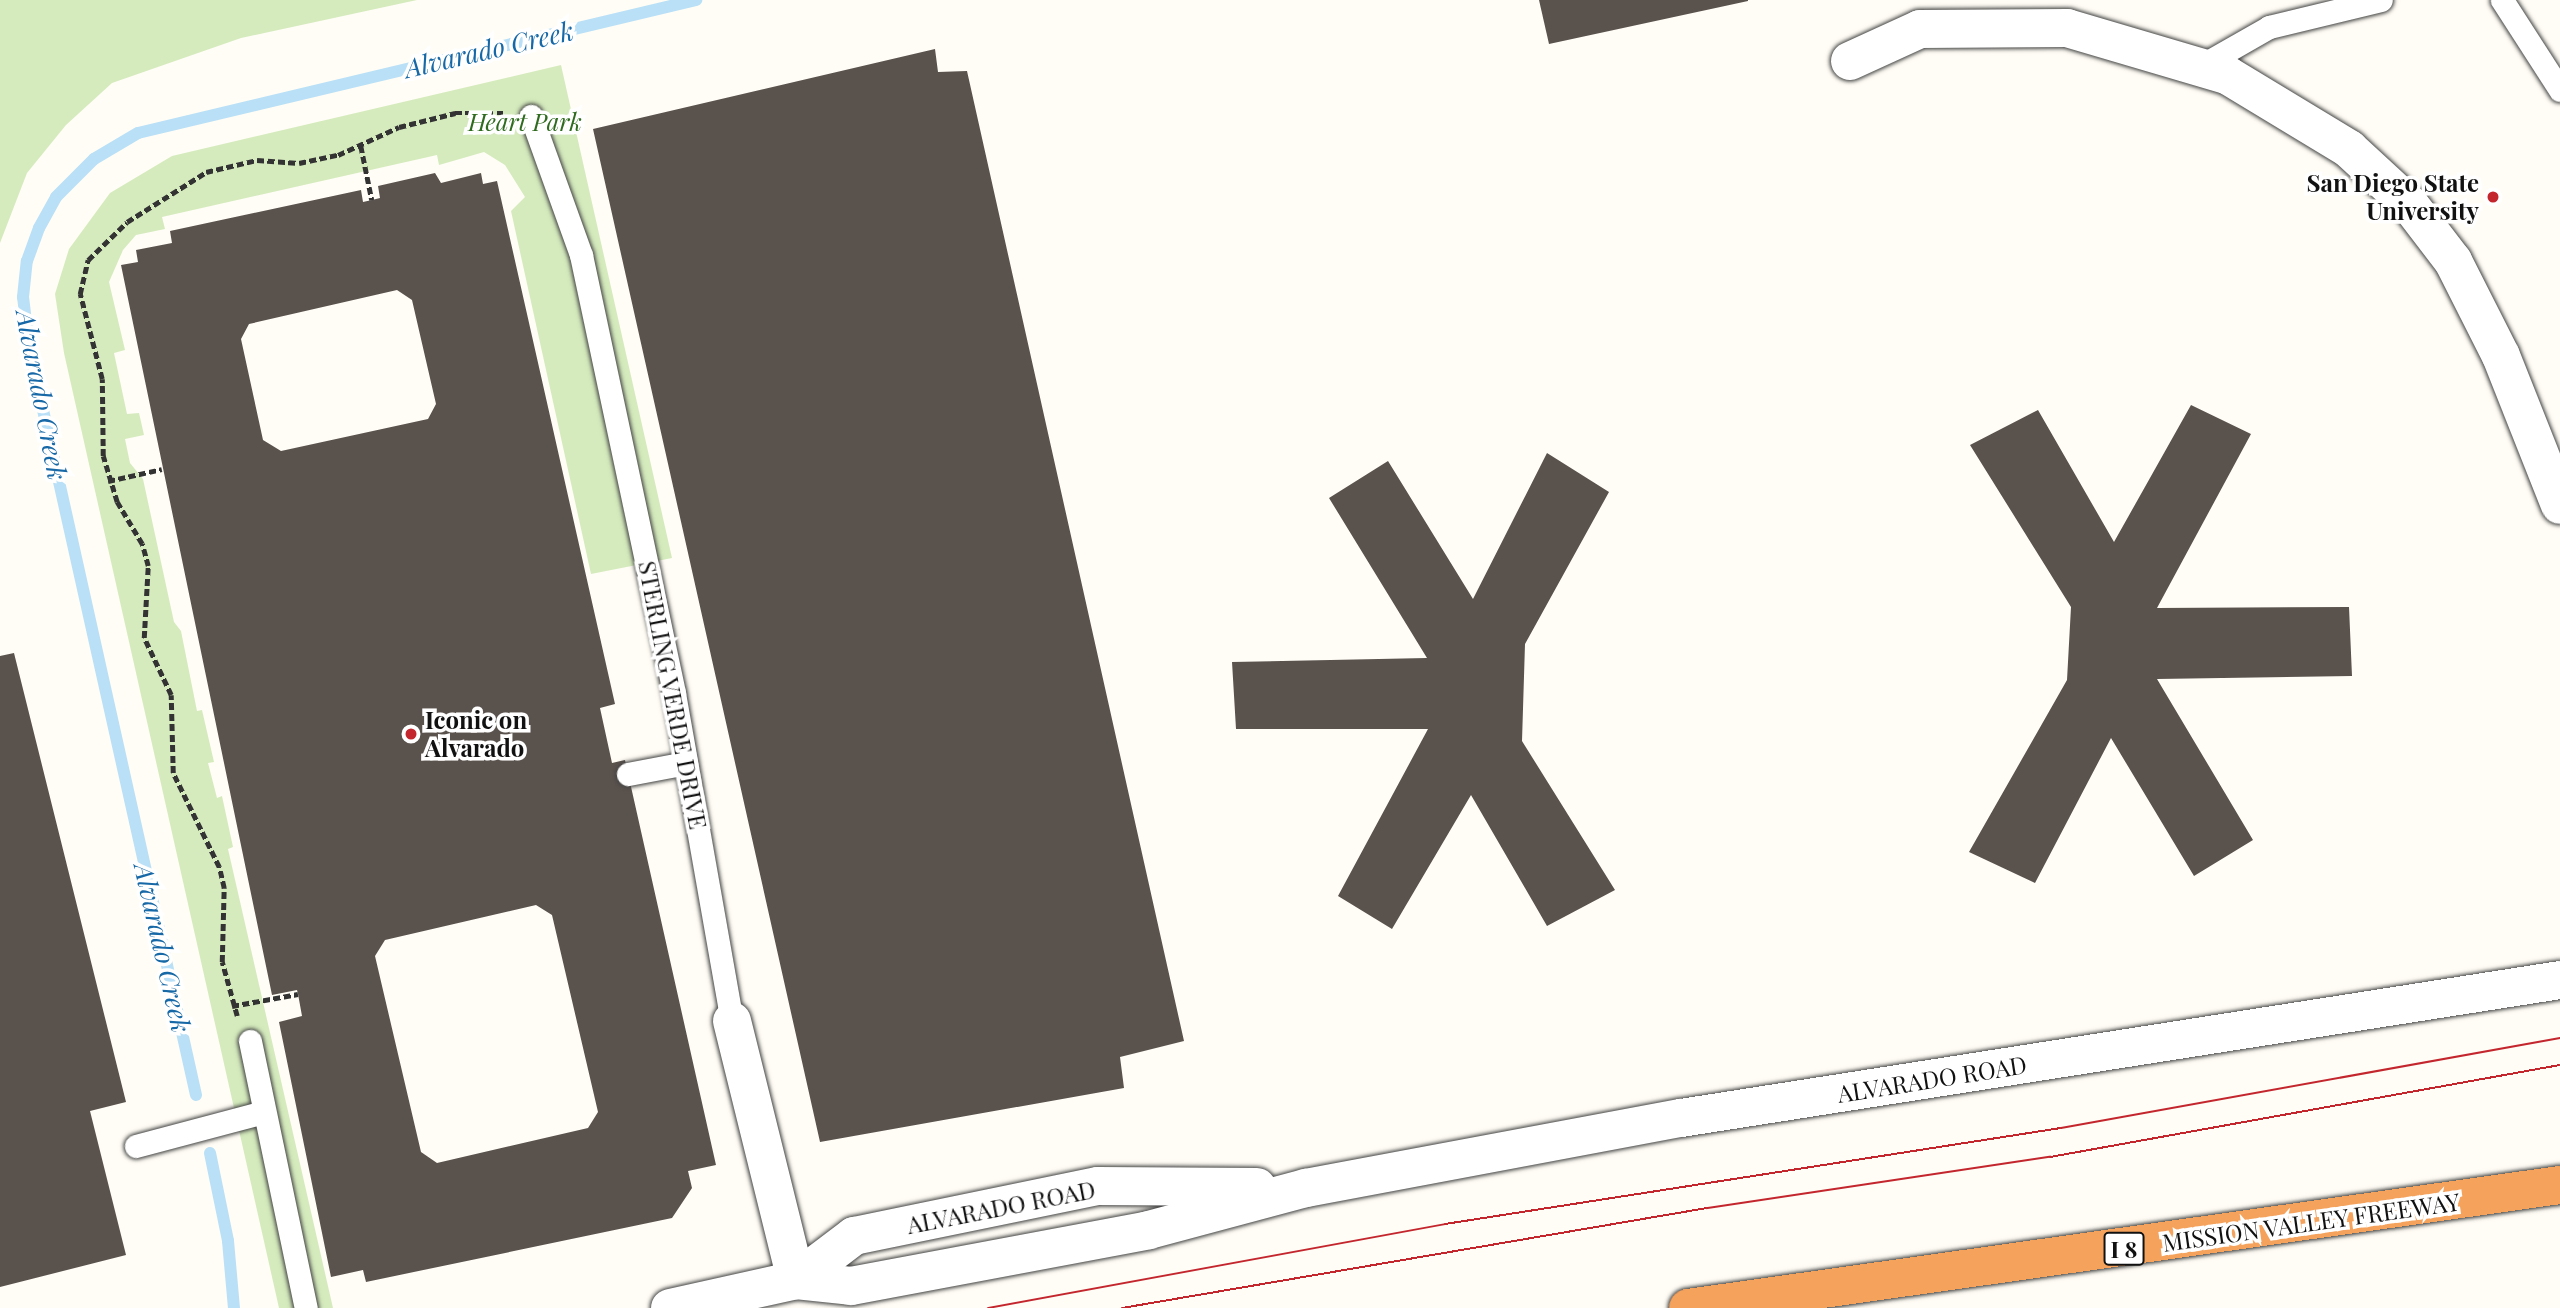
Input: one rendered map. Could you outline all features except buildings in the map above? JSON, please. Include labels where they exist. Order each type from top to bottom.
[{"type":"highway","name":"MISSION VALLEY FREEWAY","points":[[1688,1308],[2560,1185]]},
{"type":"street","points":[[1850,61],[1920,29],[2067,28],[2227,75],[2349,149],[2410,205],[2453,261],[2501,356],[2560,505]]},
{"type":"street","name":"ALVARADO ROAD","points":[[670,1308],[796,1280],[851,1286],[1149,1230],[1306,1188],[1681,1118],[2560,980]]},
{"type":"street","name":"STERLING VERDE DRIVE","points":[[732,1021],[796,1280]]},
{"type":"street","name":"ALVARADO ROAD","points":[[796,1280],[854,1236],[1098,1186],[1306,1188]]},
{"type":"lane","points":[[2199,67],[2269,27],[2381,0]]},
{"type":"lane","points":[[2502,0],[2560,90]]},
{"type":"lane","name":"STERLING VERDE DRIVE","points":[[531,116],[580,255],[648,563],[732,1021]]},
{"type":"lane","points":[[628,774],[686,763]]},
{"type":"lane","points":[[250,1041],[306,1308]]},
{"type":"lane","points":[[136,1146],[264,1112]]},
{"type":"path","points":[[250,1041],[232,1006],[222,962],[224,888],[219,867],[173,773],[171,695],[144,638],[148,566],[142,544],[108,481],[100,432],[102,379],[80,302],[88,260],[127,222],[206,172],[257,160],[299,163],[360,146],[399,127],[455,113],[531,116]]},
{"type":"path","points":[[360,146],[372,200]]},
{"type":"path","points":[[108,481],[162,469]]},
{"type":"path","points":[[232,1006],[299,994]]},
{"type":"green space","points":[[0,0],[417,0],[241,38],[112,83],[66,125],[27,173],[0,243]]},
{"type":"green space","name":"Heart Park","points":[[561,65],[672,558],[591,574],[511,211],[525,197],[505,165],[484,152],[439,165],[437,155],[162,217],[165,229],[136,235],[123,250],[109,282],[125,350],[114,353],[127,414],[139,413],[144,435],[125,439],[130,463],[143,479],[174,622],[181,631],[197,711],[202,710],[214,762],[208,763],[217,798],[222,796],[233,847],[228,849],[333,1308],[279,1308],[64,353],[55,294],[69,249],[110,193],[172,156]]},
{"type":"waterway","name":"Alvarado Creek","points":[[196,1095],[29,347],[23,297],[27,261],[39,228],[56,197],[94,159],[138,133],[696,0]]},
{"type":"waterway","name":"Alvarado Creek","points":[[210,1153],[228,1241],[234,1308]]},
{"type":"tram line","points":[[988,1308],[1445,1224],[2061,1128],[2560,1038]]},
{"type":"tram line","points":[[1122,1308],[1707,1208],[2050,1157],[2560,1065]]},
{"type":"place","name":"San Diego State University","points":[[2493,197]]},
{"type":"place","name":"Iconic on Alvarado","points":[[411,734]]}]
